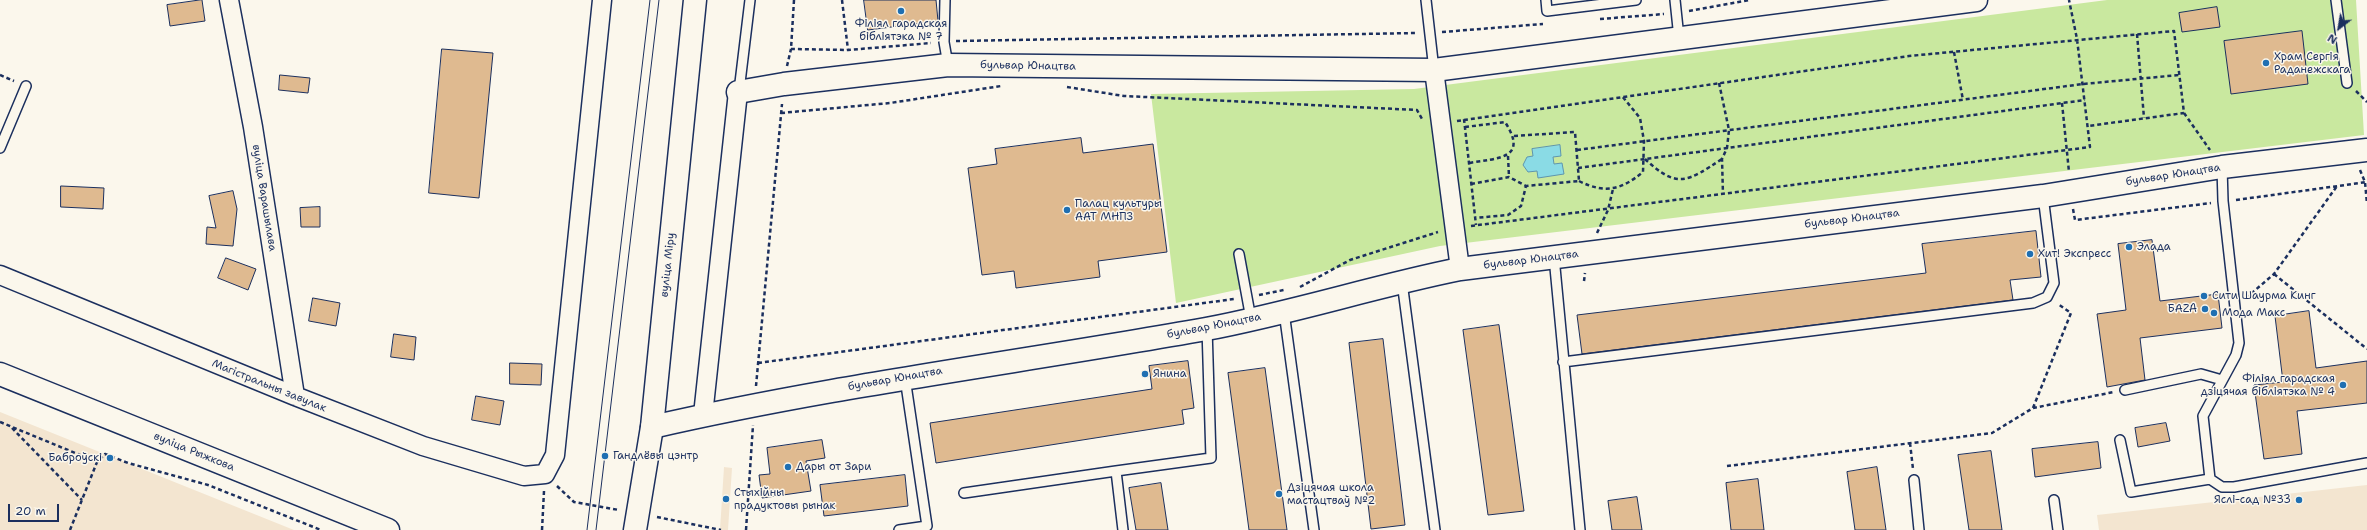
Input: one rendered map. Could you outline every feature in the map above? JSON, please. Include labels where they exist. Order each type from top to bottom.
[{"type":"street","name":"вуліца Варашылава","points":[[229,0],[253,127],[294,396]]},
{"type":"street","points":[[545,474],[555,454],[602,0]]},
{"type":"street","name":"вуліца Міру","points":[[635,530],[652,426],[695,0]]},
{"type":"street","name":"бульвар Юнацтва","points":[[738,92],[784,84],[948,65],[1434,70],[1679,38],[1918,4],[1976,0]]},
{"type":"street","points":[[1434,70],[1460,269]]},
{"type":"street","points":[[703,415],[738,92]]},
{"type":"street","name":"бульвар Юнацтва","points":[[652,426],[905,377],[1207,328],[1284,312],[1401,280],[1460,269],[2043,196],[2222,167],[2367,150]]},
{"type":"street","name":"Магістральны завулак","points":[[0,275],[294,396],[423,446],[524,476],[545,474]]},
{"type":"street","name":"вуліца Рыжкова","points":[[0,374],[388,530]]},
{"type":"lane","points":[[738,92],[750,0]]},
{"type":"lane","points":[[945,0],[944,42],[948,65]]},
{"type":"lane","points":[[1426,0],[1434,70]]},
{"type":"lane","points":[[1546,0],[1547,11],[1636,0]]},
{"type":"lane","points":[[1675,0],[1679,38]]},
{"type":"lane","points":[[2336,0],[2347,83]]},
{"type":"lane","points":[[0,148],[26,86]]},
{"type":"lane","points":[[2210,479],[2203,416],[2236,355],[2239,343],[2223,202],[2222,167]]},
{"type":"lane","points":[[1563,362],[2033,303],[2047,297],[2054,283],[2043,196]]},
{"type":"lane","points":[[1238,254],[1250,319]]},
{"type":"lane","points":[[1554,257],[1580,530]]},
{"type":"lane","points":[[1401,280],[1435,530]]},
{"type":"lane","points":[[1284,312],[1314,530]]},
{"type":"lane","points":[[964,493],[1211,458],[1207,328]]},
{"type":"lane","points":[[2125,390],[2200,374],[2222,380]]},
{"type":"lane","points":[[899,530],[927,526],[905,377]]},
{"type":"lane","points":[[2120,440],[2131,492],[2210,479],[2222,487],[2234,487],[2367,463]]},
{"type":"lane","points":[[1116,471],[1123,530]]},
{"type":"lane","points":[[1914,480],[1919,530]]},
{"type":"lane","points":[[2054,500],[2058,530]]},
{"type":"path","points":[[746,530],[758,363],[781,113],[790,49],[794,0]]},
{"type":"path","points":[[842,0],[848,50]]},
{"type":"path","points":[[1597,20],[1676,13],[1750,0]]},
{"type":"path","points":[[1298,288],[1350,260],[1443,231],[1476,225],[1723,195],[2090,147],[2077,39],[2069,0]]},
{"type":"path","points":[[790,49],[848,50],[944,42],[1430,33],[1549,23]]},
{"type":"path","points":[[1063,86],[1124,96],[1417,110],[1426,127],[1464,119],[1909,56],[2174,31],[2184,113],[2222,167]]},
{"type":"path","points":[[2137,34],[2144,118]]},
{"type":"path","points":[[1954,52],[1963,100]]},
{"type":"path","points":[[1576,150],[2082,84],[2179,75]]},
{"type":"path","points":[[1719,83],[1729,130],[1726,148],[1722,158],[1723,195]]},
{"type":"path","points":[[781,113],[890,103],[1009,85]]},
{"type":"path","points":[[1471,184],[1509,176],[1526,186],[1579,181],[1595,189],[1613,189],[1632,181],[1643,172],[1645,159],[1644,141],[1640,118],[1622,96]]},
{"type":"path","points":[[1578,168],[2084,100]]},
{"type":"path","points":[[2062,103],[2075,220],[2223,202],[2367,182]]},
{"type":"path","points":[[2088,126],[2184,113]]},
{"type":"path","points":[[1464,119],[1476,225]]},
{"type":"path","points":[[1465,127],[1505,122],[1514,136],[1513,150],[1508,156],[1469,163]]},
{"type":"path","points":[[1514,136],[1575,132],[1579,181]]},
{"type":"path","points":[[1508,156],[1509,176]]},
{"type":"path","points":[[1645,159],[1660,173],[1673,179],[1691,178],[1722,158]]},
{"type":"path","points":[[1475,218],[1508,215],[1521,206],[1526,186]]},
{"type":"path","points":[[2235,308],[2274,274],[2337,186]]},
{"type":"path","points":[[2274,274],[2367,349]]},
{"type":"path","points":[[758,363],[1246,297],[1291,289]]},
{"type":"path","points":[[2033,408],[2071,313],[2047,297]]},
{"type":"path","points":[[1727,466],[1992,433],[2033,408],[2125,390]]},
{"type":"path","points":[[0,422],[97,462]]},
{"type":"path","points":[[11,426],[82,500]]},
{"type":"path","points":[[1910,443],[1914,480]]},
{"type":"path","points":[[70,530],[97,462],[105,454],[128,464],[208,485],[321,530]]},
{"type":"path","points":[[542,530],[545,474]]},
{"type":"shaded area","points":[[0,412],[294,530],[0,530]]},
{"type":"shaded area","name":"Стыхійны прадуктовы рынак","points":[[724,467],[732,468],[728,530],[720,530]]},
{"type":"shaded area","name":"Яслі-сад №33","points":[[2367,485],[2367,530],[2099,530],[2097,515]]},
{"type":"green space","points":[[2107,0],[2356,0],[2364,135],[1440,246],[1176,303],[1151,94],[1414,89]]},
{"type":"water","points":[[1560,145],[1561,156],[1553,157],[1554,164],[1562,163],[1564,174],[1538,178],[1537,171],[1528,172],[1523,165],[1527,157],[1533,156],[1532,149]]},
{"type":"building","points":[[202,0],[205,21],[170,26],[167,5]]},
{"type":"building","name":"Філіял гарадская бібліятэка № 7","points":[[864,0],[936,0],[938,21],[868,30]]},
{"type":"building","points":[[2217,7],[2220,27],[2182,32],[2179,13]]},
{"type":"building","name":"Храм Сергія Раданежскага","points":[[2302,31],[2308,84],[2231,94],[2224,41]]},
{"type":"building","points":[[442,49],[493,53],[479,198],[429,193]]},
{"type":"building","points":[[280,75],[310,78],[308,93],[279,90]]},
{"type":"building","name":"Палац культуры ААТ МНПЗ","points":[[1081,138],[1083,153],[1153,144],[1167,252],[1098,261],[1100,277],[1016,288],[1014,271],[982,275],[968,168],[997,164],[995,149]]},
{"type":"building","points":[[61,186],[104,188],[103,209],[61,207]]},
{"type":"building","points":[[233,191],[237,209],[233,246],[206,244],[207,227],[216,228],[209,196]]},
{"type":"building","points":[[320,207],[320,227],[301,227],[300,208]]},
{"type":"building","points":[[2036,231],[2041,277],[2010,280],[2013,300],[1582,354],[1577,315],[1926,273],[1922,244]]},
{"type":"building","points":[[2152,240],[2160,301],[2218,294],[2222,328],[2140,338],[2145,380],[2107,387],[2097,314],[2126,310],[2118,244]]},
{"type":"building","points":[[226,258],[256,269],[248,290],[218,278]]},
{"type":"building","points":[[313,298],[340,303],[336,326],[309,321]]},
{"type":"building","points":[[2309,311],[2316,368],[2367,361],[2367,403],[2297,411],[2302,454],[2264,459],[2254,385],[2283,382],[2275,316]]},
{"type":"building","points":[[1499,325],[1524,511],[1488,515],[1463,330]]},
{"type":"building","points":[[394,334],[416,337],[414,360],[391,357]]},
{"type":"building","points":[[1383,339],[1405,525],[1371,529],[1349,343]]},
{"type":"building","points":[[1188,361],[1194,408],[1182,410],[1184,424],[936,463],[930,423],[1152,389],[1149,366]]},
{"type":"building","points":[[510,363],[542,364],[541,385],[510,384]]},
{"type":"building","points":[[1265,368],[1287,530],[1249,530],[1228,373]]},
{"type":"building","points":[[476,396],[504,401],[500,425],[472,420]]},
{"type":"building","points":[[2166,423],[2170,441],[2138,447],[2135,428]]},
{"type":"building","name":"Дары от Зари","points":[[822,440],[825,458],[806,461],[811,491],[762,498],[759,475],[770,474],[767,448]]},
{"type":"building","points":[[2098,442],[2101,468],[2035,477],[2032,449]]},
{"type":"building","points":[[1991,451],[2002,530],[1969,530],[1958,455]]},
{"type":"building","points":[[1877,467],[1886,530],[1855,530],[1847,472]]},
{"type":"building","points":[[905,475],[908,506],[824,516],[820,485]]},
{"type":"building","points":[[1758,479],[1764,530],[1731,530],[1726,483]]},
{"type":"building","points":[[1161,483],[1168,530],[1136,530],[1129,488]]},
{"type":"building","points":[[1637,497],[1642,530],[1612,530],[1608,501]]},
{"type":"tram line","points":[[587,530],[650,0]]},
{"type":"tram line","points":[[596,530],[659,0]]},
{"type":"place","name":"Філіял гарадская бібліятэка № 7","points":[[901,11]]},
{"type":"place","name":"Храм Сергія Раданежскага","points":[[2266,63]]},
{"type":"place","name":"Палац культуры ААТ МНПЗ","points":[[1067,210]]},
{"type":"place","name":"Элада","points":[[2129,247]]},
{"type":"place","name":"Хит! Экспресс","points":[[2030,254]]},
{"type":"place","name":"Сити Шаурма Кинг","points":[[2204,296]]},
{"type":"place","name":"БАZA","points":[[2205,309]]},
{"type":"place","name":"Мода Макс","points":[[2214,313]]},
{"type":"place","name":"Янина","points":[[1145,374]]},
{"type":"place","name":"Філіял гарадская дзіцячая бібліятэка № 4","points":[[2343,385]]},
{"type":"place","name":"Гандлёвы цэнтр","points":[[605,456]]},
{"type":"place","name":"Баброўскі","points":[[110,458]]},
{"type":"place","name":"Дары от Зари","points":[[788,467]]},
{"type":"place","name":"Дзіцячая школа мастацтваў №2","points":[[1279,494]]},
{"type":"place","name":"Стыхійны прадуктовы рынак","points":[[726,499]]},
{"type":"place","name":"Яслі-сад №33","points":[[2299,500]]}]
